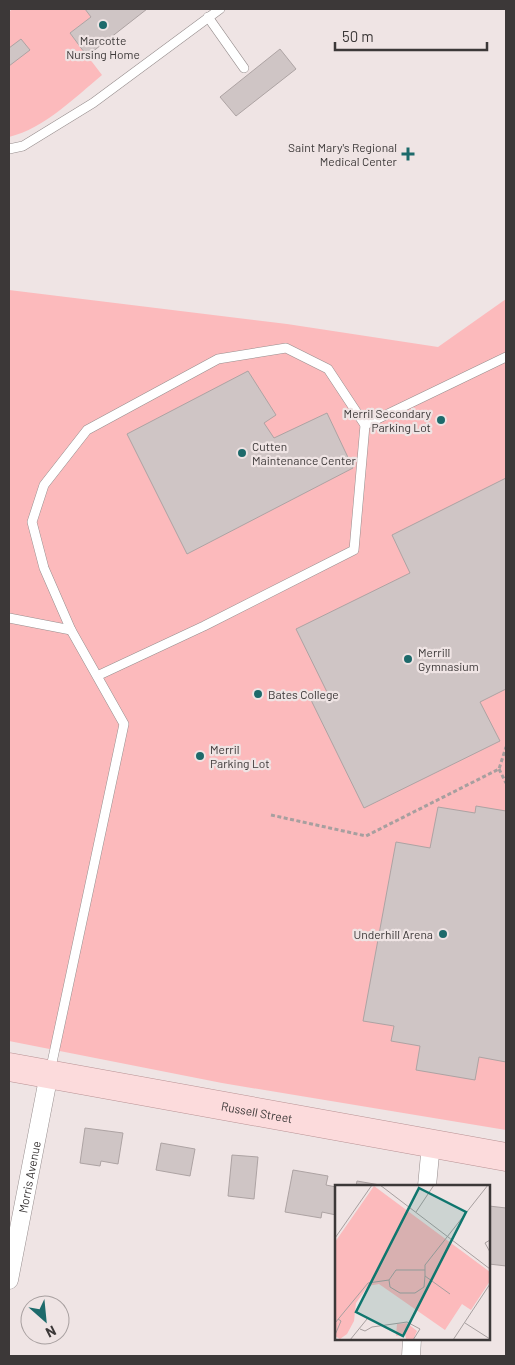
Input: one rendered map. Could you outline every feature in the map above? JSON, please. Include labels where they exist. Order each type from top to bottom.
[{"type":"main road","name":"Russell Street","points":[[9,1067],[506,1157]]},
{"type":"street","name":"Morris Avenue","points":[[9,1280],[50,1074]]},
{"type":"street","points":[[427,1185],[431,1144]]},
{"type":"street","points":[[411,1356],[412,1340]]},
{"type":"lane","points":[[9,148],[23,146],[85,109],[220,9]]},
{"type":"lane","points":[[208,18],[244,68]]},
{"type":"lane","points":[[50,1074],[124,724],[71,630],[44,568],[32,522],[44,486],[87,430],[218,359],[286,348],[328,369],[366,425],[354,550],[172,642],[97,676]]},
{"type":"lane","points":[[366,425],[506,357]]},
{"type":"lane","points":[[9,618],[71,630]]},
{"type":"path","points":[[506,747],[499,769],[506,783]]},
{"type":"path","points":[[271,815],[366,836],[499,769]]},
{"type":"shaded area","points":[[12,9],[85,9],[91,17],[70,33],[102,75],[59,111],[35,127],[9,137],[9,12]]},
{"type":"shaded area","name":"Bates College","points":[[9,290],[287,324],[438,347],[506,299],[506,1130],[222,1083],[9,1041]]},
{"type":"building","name":"Marcotte Nursing Home","points":[[85,9],[147,9],[87,56],[70,33],[91,17]]},
{"type":"building","points":[[21,39],[30,50],[9,66],[9,48]]},
{"type":"building","points":[[280,49],[296,69],[236,116],[220,97]]},
{"type":"building","name":"Cutten Maintenance Center","points":[[248,371],[276,415],[264,423],[274,438],[327,413],[353,468],[187,554],[127,434]]},
{"type":"building","name":"Merrill Gymnasium","points":[[506,478],[506,689],[480,702],[500,741],[364,808],[311,700],[327,692],[296,629],[410,573],[392,535]]},
{"type":"building","name":"Underhill Arena","points":[[476,806],[506,811],[506,1062],[479,1057],[475,1080],[416,1070],[420,1046],[391,1041],[394,1026],[363,1021],[396,842],[430,848],[438,807],[475,813]]},
{"type":"building","points":[[85,1128],[123,1133],[118,1164],[101,1161],[100,1166],[80,1163]]},
{"type":"building","points":[[161,1143],[195,1149],[190,1176],[156,1170]]},
{"type":"building","points":[[232,1155],[258,1157],[254,1199],[228,1196]]},
{"type":"building","points":[[293,1170],[328,1176],[326,1185],[335,1187],[335,1215],[322,1212],[321,1218],[285,1212]]},
{"type":"building","points":[[357,1181],[380,1185],[356,1185]]},
{"type":"building","points":[[490,1206],[506,1208],[506,1266],[490,1264]]},
{"type":"place","name":"Marcotte Nursing Home","points":[[103,25]]},
{"type":"place","name":"Saint Mary's Regional Medical Center","points":[[408,154]]},
{"type":"place","name":"Merril Secondary Parking Lot","points":[[441,420]]},
{"type":"place","name":"Cutten Maintenance Center","points":[[242,453]]},
{"type":"place","name":"Merrill Gymnasium","points":[[408,659]]},
{"type":"place","name":"Bates College","points":[[258,694]]},
{"type":"place","name":"Merril Parking Lot","points":[[200,756]]},
{"type":"place","name":"Underhill Arena","points":[[443,934]]}]
